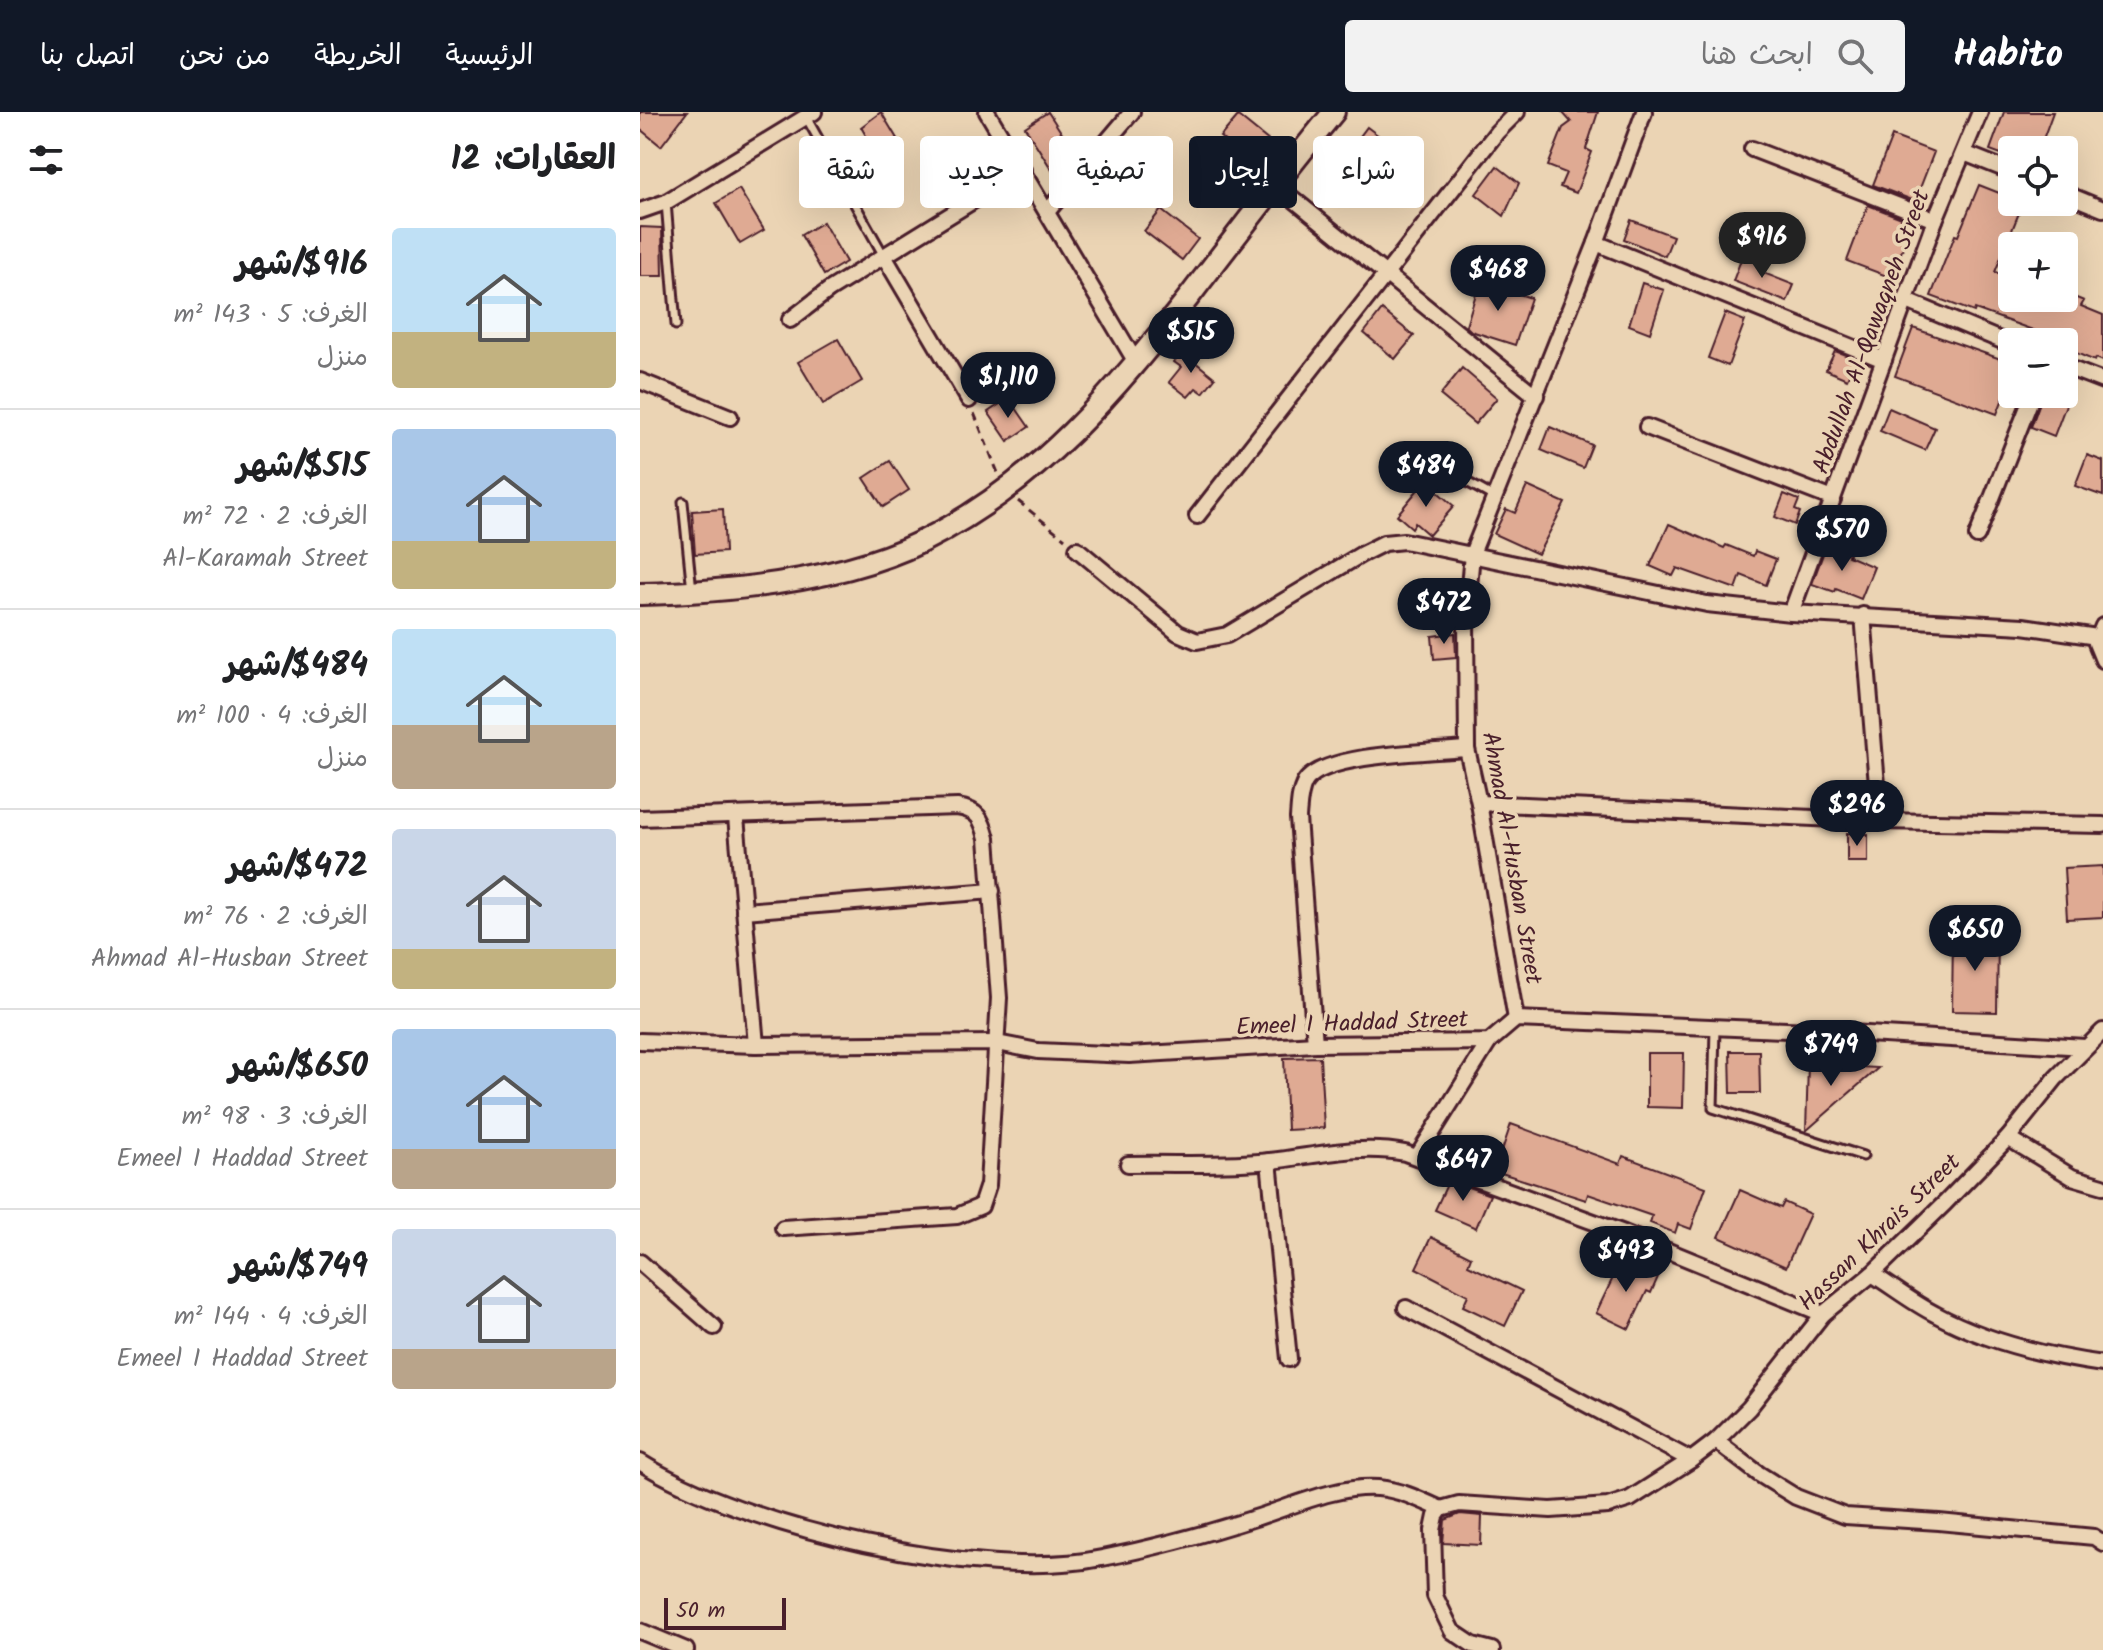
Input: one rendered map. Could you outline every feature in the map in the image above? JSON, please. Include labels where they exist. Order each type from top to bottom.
[{"type":"street","points":[[987,112],[1002,136]]},
{"type":"street","points":[[1047,212],[1132,112]]},
{"type":"street","points":[[1297,159],[1334,112]]},
{"type":"street","points":[[1197,516],[1497,132],[1517,112]]},
{"type":"street","name":"Ahmad Al-Husban Street","points":[[1516,1019],[1467,749],[1466,619],[1472,554],[1596,243],[1644,112]]},
{"type":"street","name":"Abdullah Al-Qawaqneh Street","points":[[1791,613],[1935,220],[1980,112]]},
{"type":"street","points":[[640,211],[666,202],[808,114]]},
{"type":"street","points":[[1752,149],[1935,220]]},
{"type":"street","points":[[1964,153],[1998,166]]},
{"type":"street","points":[[1033,188],[1137,364]]},
{"type":"street","points":[[2078,199],[2103,209]]},
{"type":"street","points":[[1297,202],[1536,396]]},
{"type":"street","points":[[790,320],[810,303],[962,208]]},
{"type":"street","points":[[640,594],[692,593],[798,579],[886,556],[924,541],[1006,491],[1057,450],[1137,364],[1258,208]]},
{"type":"street","points":[[1596,243],[1884,360]]},
{"type":"street","points":[[884,256],[969,400]]},
{"type":"street","points":[[1907,301],[1998,339]]},
{"type":"street","points":[[2078,371],[2103,381]]},
{"type":"street","points":[[640,381],[730,417]]},
{"type":"street","points":[[1977,536],[2027,408]]},
{"type":"street","points":[[1647,427],[1833,499]]},
{"type":"street","points":[[1077,549],[1178,633],[1197,641],[1227,635],[1362,554],[1384,543],[1404,541],[1707,604],[1791,613],[2100,631],[2096,649],[2103,660]]},
{"type":"street","points":[[1863,615],[1880,821]]},
{"type":"street","points":[[1315,1044],[1298,818],[1300,795],[1306,780],[1315,771],[1330,764],[1467,749]]},
{"type":"street","points":[[1479,803],[1880,821],[2103,825]]},
{"type":"street","points":[[640,818],[957,807],[976,813],[983,821],[992,891],[999,998],[988,1185],[981,1206],[957,1216],[783,1228]]},
{"type":"street","points":[[736,817],[756,1045]]},
{"type":"street","points":[[744,911],[992,891]]},
{"type":"street","points":[[1516,1019],[2085,1047]]},
{"type":"street","name":"Emeel I Haddad Street","points":[[640,1041],[756,1045],[997,1043],[1038,1051],[1117,1055],[1315,1044],[1489,1042],[1516,1019]]},
{"type":"street","name":"Hassan Khrais Street","points":[[1441,1509],[1459,1504],[1551,1510],[1608,1506],[1630,1499],[1691,1460],[1716,1441],[1749,1408],[1823,1314],[1872,1274],[2008,1138],[2056,1078],[2103,1031]]},
{"type":"street","points":[[1417,1157],[1489,1042]]},
{"type":"street","points":[[2008,1138],[2072,1177],[2103,1186]]},
{"type":"street","points":[[1128,1164],[1269,1161],[1388,1150],[1417,1157],[1624,1233],[1823,1314]]},
{"type":"street","points":[[1269,1161],[1289,1359]]},
{"type":"street","points":[[640,1262],[714,1327]]},
{"type":"street","points":[[1872,1274],[1935,1314],[1984,1336],[2035,1352],[2103,1364]]},
{"type":"street","points":[[1406,1308],[1691,1460]]},
{"type":"street","points":[[1716,1441],[1796,1497],[1845,1516],[2094,1537],[2103,1543]]},
{"type":"street","points":[[640,1462],[700,1494],[805,1528],[934,1558],[1029,1564],[1099,1559],[1191,1538],[1344,1490],[1377,1488],[1406,1493],[1441,1509],[1433,1530],[1435,1596],[1452,1631],[1473,1645],[1492,1650]]},
{"type":"street","points":[[640,1631],[686,1650]]},
{"type":"lane","points":[[808,114],[884,256]]},
{"type":"lane","points":[[666,202],[676,325]]},
{"type":"lane","points":[[1408,458],[1427,460],[1494,497]]},
{"type":"lane","points":[[683,502],[692,593]]},
{"type":"lane","points":[[1715,1028],[1713,1108],[1863,1156]]},
{"type":"path","points":[[969,400],[1006,491],[1077,549]]},
{"type":"building","points":[[640,112],[687,112],[661,146],[640,129]]},
{"type":"building","points":[[881,112],[895,136],[866,136],[861,127]]},
{"type":"building","points":[[1048,112],[1064,136],[1049,136],[1049,165],[1033,136],[1025,127]]},
{"type":"building","points":[[1562,112],[1598,112],[1586,149],[1592,152],[1576,193],[1560,187],[1566,173],[1548,166],[1563,128],[1571,122]]},
{"type":"building","points":[[2004,112],[2053,112],[2044,136],[1998,136],[1998,153],[1990,150]]},
{"type":"building","points":[[1238,116],[1263,136],[1221,136]]},
{"type":"building","points":[[1367,127],[1379,136],[1360,136]]},
{"type":"building","points":[[1892,136],[1934,152],[1915,201],[1873,185]]},
{"type":"building","points":[[1497,166],[1519,183],[1504,216],[1476,194]]},
{"type":"building","points":[[1979,185],[1998,192],[1998,216],[2018,216],[2011,232],[1998,232],[1998,265],[1995,272],[1998,273],[1998,312],[2078,312],[2078,299],[2084,301],[2081,306],[2103,315],[2103,361],[2078,354],[2078,328],[2027,328],[1931,296],[1955,235],[1958,236]]},
{"type":"building","points":[[739,189],[764,230],[740,244],[716,203]]},
{"type":"building","points":[[1868,205],[1912,222],[1892,278],[1847,261]]},
{"type":"building","points":[[1161,210],[1198,239],[1182,260],[1144,231]]},
{"type":"building","points":[[1631,220],[1673,236],[1665,256],[1624,239]]},
{"type":"building","points":[[823,222],[846,262],[824,275],[801,235]]},
{"type":"building","points":[[640,227],[662,228],[663,276],[640,276]]},
{"type":"building","points":[[1742,257],[1764,265],[1761,272],[1794,285],[1787,302],[1733,281]]},
{"type":"building","points":[[1480,281],[1531,298],[1515,345],[1471,331],[1466,326]]},
{"type":"building","points":[[1642,283],[1664,290],[1650,333],[1629,325]]},
{"type":"building","points":[[1382,310],[1414,336],[1395,359],[1364,333]]},
{"type":"building","points":[[1725,313],[1745,321],[1728,366],[1708,358]]},
{"type":"building","points":[[1913,328],[1998,358],[1999,408],[1997,414],[1895,376]]},
{"type":"building","points":[[838,339],[862,381],[823,404],[798,362]]},
{"type":"building","points":[[1186,347],[1197,356],[1194,361],[1215,378],[1203,393],[1196,388],[1188,397],[1169,382],[1181,367],[1174,362]]},
{"type":"building","points":[[1835,351],[1856,359],[1847,379],[1826,370]]},
{"type":"building","points":[[1462,368],[1497,398],[1475,424],[1440,395]]},
{"type":"building","points":[[1009,398],[1029,427],[1008,441],[988,412]]},
{"type":"building","points":[[1889,408],[1935,428],[1925,450],[1880,431]]},
{"type":"building","points":[[2038,408],[2065,408],[2054,436],[2031,427]]},
{"type":"building","points":[[1550,427],[1592,445],[1583,468],[1541,450]]},
{"type":"building","points":[[2087,455],[2103,461],[2103,496],[2075,486]]},
{"type":"building","points":[[890,461],[909,490],[883,507],[864,478]]},
{"type":"building","points":[[1425,481],[1454,506],[1429,535],[1415,523],[1412,528],[1397,515]]},
{"type":"building","points":[[1527,486],[1565,503],[1538,554],[1494,534],[1506,509],[1515,513]]},
{"type":"building","points":[[1784,494],[1799,500],[1795,510],[1800,512],[1795,525],[1775,517]]},
{"type":"building","points":[[723,509],[725,552],[695,554],[692,511]]},
{"type":"building","points":[[1669,524],[1724,548],[1726,545],[1753,556],[1755,551],[1776,559],[1766,585],[1741,575],[1736,589],[1677,568],[1673,576],[1650,566]]},
{"type":"building","points":[[1826,546],[1874,567],[1861,599],[1812,584]]},
{"type":"building","points":[[1455,633],[1456,657],[1434,659],[1432,636]]},
{"type":"building","points":[[1847,833],[1868,834],[1868,862],[1847,862]]},
{"type":"building","points":[[2103,866],[2103,917],[2067,919],[2064,868]]},
{"type":"building","points":[[1953,934],[1998,935],[1997,1012],[1952,1011]]},
{"type":"building","points":[[1730,1051],[1759,1051],[1760,1093],[1731,1093]]},
{"type":"building","points":[[1647,1053],[1684,1053],[1683,1108],[1647,1107]]},
{"type":"building","points":[[1320,1057],[1324,1128],[1287,1130],[1284,1058]]},
{"type":"building","points":[[1808,1064],[1878,1068],[1806,1131]]},
{"type":"building","points":[[1511,1124],[1620,1164],[1623,1156],[1706,1187],[1691,1229],[1678,1224],[1675,1233],[1650,1223],[1652,1216],[1588,1194],[1586,1200],[1495,1171]]},
{"type":"building","points":[[1449,1180],[1490,1195],[1476,1228],[1435,1210]]},
{"type":"building","points":[[1740,1190],[1781,1208],[1784,1202],[1810,1214],[1786,1267],[1719,1237]]},
{"type":"building","points":[[1431,1237],[1471,1257],[1468,1265],[1522,1291],[1505,1326],[1463,1306],[1468,1295],[1416,1268]]},
{"type":"building","points":[[1622,1259],[1658,1277],[1651,1293],[1647,1291],[1629,1329],[1596,1313]]},
{"type":"building","points":[[1460,1514],[1482,1516],[1481,1545],[1443,1543],[1445,1520]]}]
